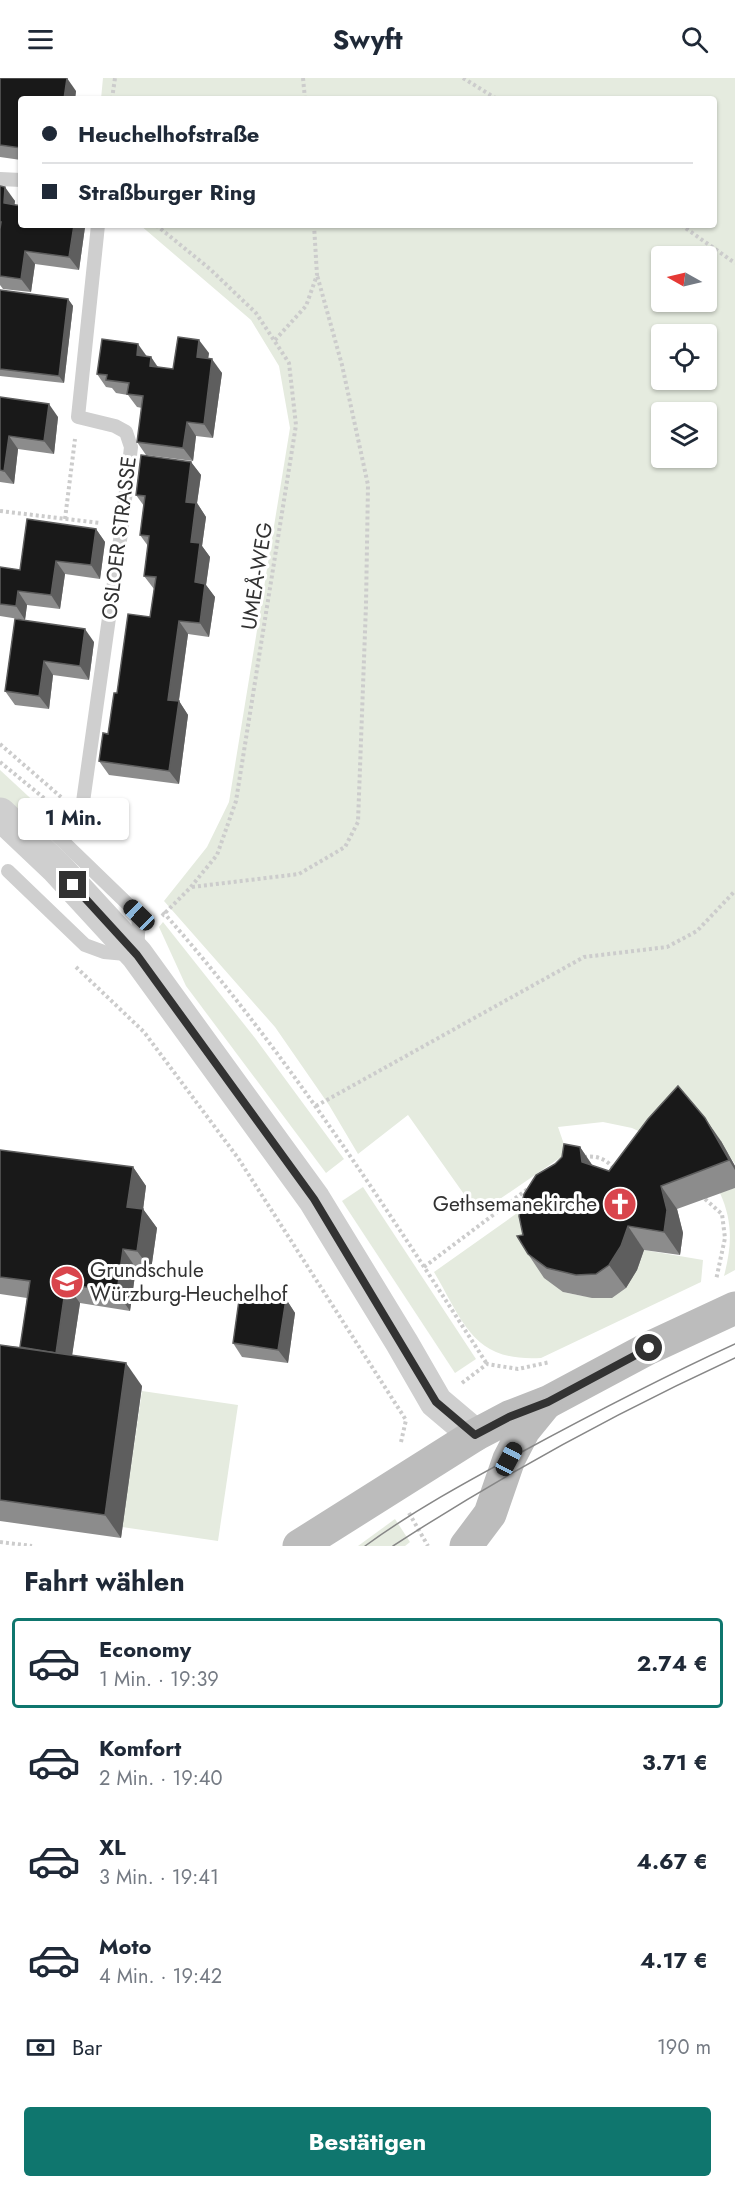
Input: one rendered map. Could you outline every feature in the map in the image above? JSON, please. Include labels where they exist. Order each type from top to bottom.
[{"type":"main road","points":[[299,1546],[475,1435],[509,1417],[548,1402],[649,1348],[725,1296]]},
{"type":"main road","points":[[466,1546],[490,1514],[509,1459],[524,1430],[548,1402]]},
{"type":"main road","points":[[466,1546],[484,1488],[484,1472],[475,1435]]},
{"type":"street","points":[[0,814],[57,868],[137,955],[314,1199],[436,1402],[475,1435]]},
{"type":"lane","points":[[0,179],[18,180]]},
{"type":"lane","points":[[78,417],[98,228]]},
{"type":"lane","name":"OSLOER STRASSE","points":[[78,417],[115,426],[126,432],[131,447],[81,816]]},
{"type":"lane","points":[[8,871],[85,945],[104,952],[137,955],[139,915],[48,827]]},
{"type":"path","points":[[112,96],[115,78]]},
{"type":"path","points":[[303,78],[305,96]]},
{"type":"path","points":[[463,78],[492,96]]},
{"type":"path","name":"UMEÅ-WEG","points":[[137,955],[164,913],[190,888],[218,855],[236,801],[296,425],[289,363],[275,340],[256,313],[210,269],[160,228]]},
{"type":"path","points":[[190,888],[299,874],[345,847],[358,822],[368,485],[342,365],[317,275],[314,228]]},
{"type":"path","points":[[685,228],[735,263]]},
{"type":"path","points":[[275,340],[306,306],[317,275]]},
{"type":"path","points":[[65,519],[78,417]]},
{"type":"path","points":[[0,511],[122,526]]},
{"type":"path","points":[[0,744],[81,816]]},
{"type":"path","points":[[0,762],[52,805]]},
{"type":"path","points":[[316,1106],[584,957],[667,947],[697,931],[735,891]]},
{"type":"path","points":[[164,913],[217,974],[316,1106],[487,1364]]},
{"type":"path","points":[[69,959],[144,1032],[238,1158],[406,1420]]},
{"type":"path","points":[[581,1157],[591,1156],[609,1161],[617,1173]]},
{"type":"path","points":[[424,1267],[534,1183]]},
{"type":"path","points":[[705,1199],[722,1214],[725,1238],[725,1296]]},
{"type":"path","points":[[0,1542],[32,1546]]},
{"type":"path","points":[[422,1546],[426,1543],[428,1546]]},
{"type":"shaded area","points":[[103,78],[735,78],[735,1164],[707,1123],[664,1143],[632,1128],[603,1122],[558,1127],[567,1153],[478,1214],[408,1115],[358,1154],[329,1105],[275,1027],[164,901],[207,847],[229,802],[290,428],[279,366],[251,320],[144,228],[717,228],[717,96],[101,96]]},
{"type":"shaded area","points":[[0,770],[55,821],[40,836],[0,801]]},
{"type":"shaded area","points":[[163,922],[255,1038],[344,1159],[326,1173],[186,986],[159,927]]},
{"type":"shaded area","points":[[571,1175],[563,1292],[595,1297],[616,1294],[624,1289],[631,1280],[644,1250],[703,1260],[701,1282],[541,1358],[518,1358],[500,1353],[485,1346],[473,1336],[434,1272]]},
{"type":"shaded area","points":[[363,1187],[476,1359],[455,1373],[342,1201]]},
{"type":"shaded area","points":[[735,1188],[735,1270],[724,1276],[729,1254],[730,1234],[727,1214],[720,1193]]},
{"type":"shaded area","points":[[142,1391],[238,1405],[218,1541],[122,1527]]},
{"type":"shaded area","points":[[395,1519],[410,1542],[405,1546],[358,1546]]},
{"type":"building","points":[[0,78],[67,78],[64,96],[18,96],[18,148],[0,145]]},
{"type":"building","points":[[0,186],[5,187],[4,203],[18,205],[18,228],[74,228],[69,257],[25,251],[21,279],[0,276]]},
{"type":"building","points":[[0,290],[68,299],[59,376],[0,369]]},
{"type":"building","points":[[178,337],[199,340],[197,357],[212,359],[204,424],[187,422],[183,448],[137,442],[143,396],[127,394],[129,383],[106,380],[107,375],[97,374],[102,339],[138,344],[137,355],[151,357],[150,366],[173,369]]},
{"type":"building","points":[[0,397],[49,404],[44,441],[9,436],[4,471],[0,470]]},
{"type":"building","points":[[141,455],[191,462],[186,502],[196,503],[191,542],[200,543],[195,582],[205,584],[200,623],[179,621],[168,700],[179,701],[169,771],[99,761],[103,733],[108,734],[114,693],[117,693],[128,614],[150,617],[156,577],[144,576],[149,536],[140,535],[145,496],[136,495]]},
{"type":"building","points":[[27,519],[96,529],[91,565],[56,561],[51,595],[18,591],[16,606],[0,604],[0,567],[20,570]]},
{"type":"building","points":[[15,619],[85,629],[80,666],[44,661],[39,696],[5,691]]},
{"type":"building","name":"Gethsemanekirche","points":[[678,1086],[705,1118],[729,1160],[661,1186],[667,1210],[664,1232],[628,1226],[621,1246],[609,1265],[596,1274],[576,1275],[547,1268],[528,1254],[517,1236],[523,1235],[519,1216],[524,1194],[536,1175],[562,1157],[564,1144],[580,1147],[582,1162],[609,1171],[648,1119]]},
{"type":"building","name":"Grundschule Würzburg-Heuchelhof","points":[[0,1150],[133,1167],[127,1207],[143,1209],[137,1251],[123,1249],[117,1292],[66,1284],[56,1353],[20,1347],[30,1281],[0,1277]]},
{"type":"building","points":[[240,1293],[286,1299],[278,1350],[233,1343]]},
{"type":"building","points":[[0,1345],[126,1363],[105,1515],[0,1500]]},
{"type":"tram line","points":[[365,1546],[459,1486],[626,1397],[735,1344]]},
{"type":"tram line","points":[[393,1546],[476,1494],[560,1446],[735,1358]]},
{"type":"place","name":"Gethsemanekirche","points":[[620,1204]]},
{"type":"place","name":"Grundschule Würzburg-Heuchelhof","points":[[67,1282]]},
{"type":"route","points":[[73,885],[137,955],[314,1199],[436,1402],[475,1435],[509,1417],[548,1402],[649,1348]]}]
